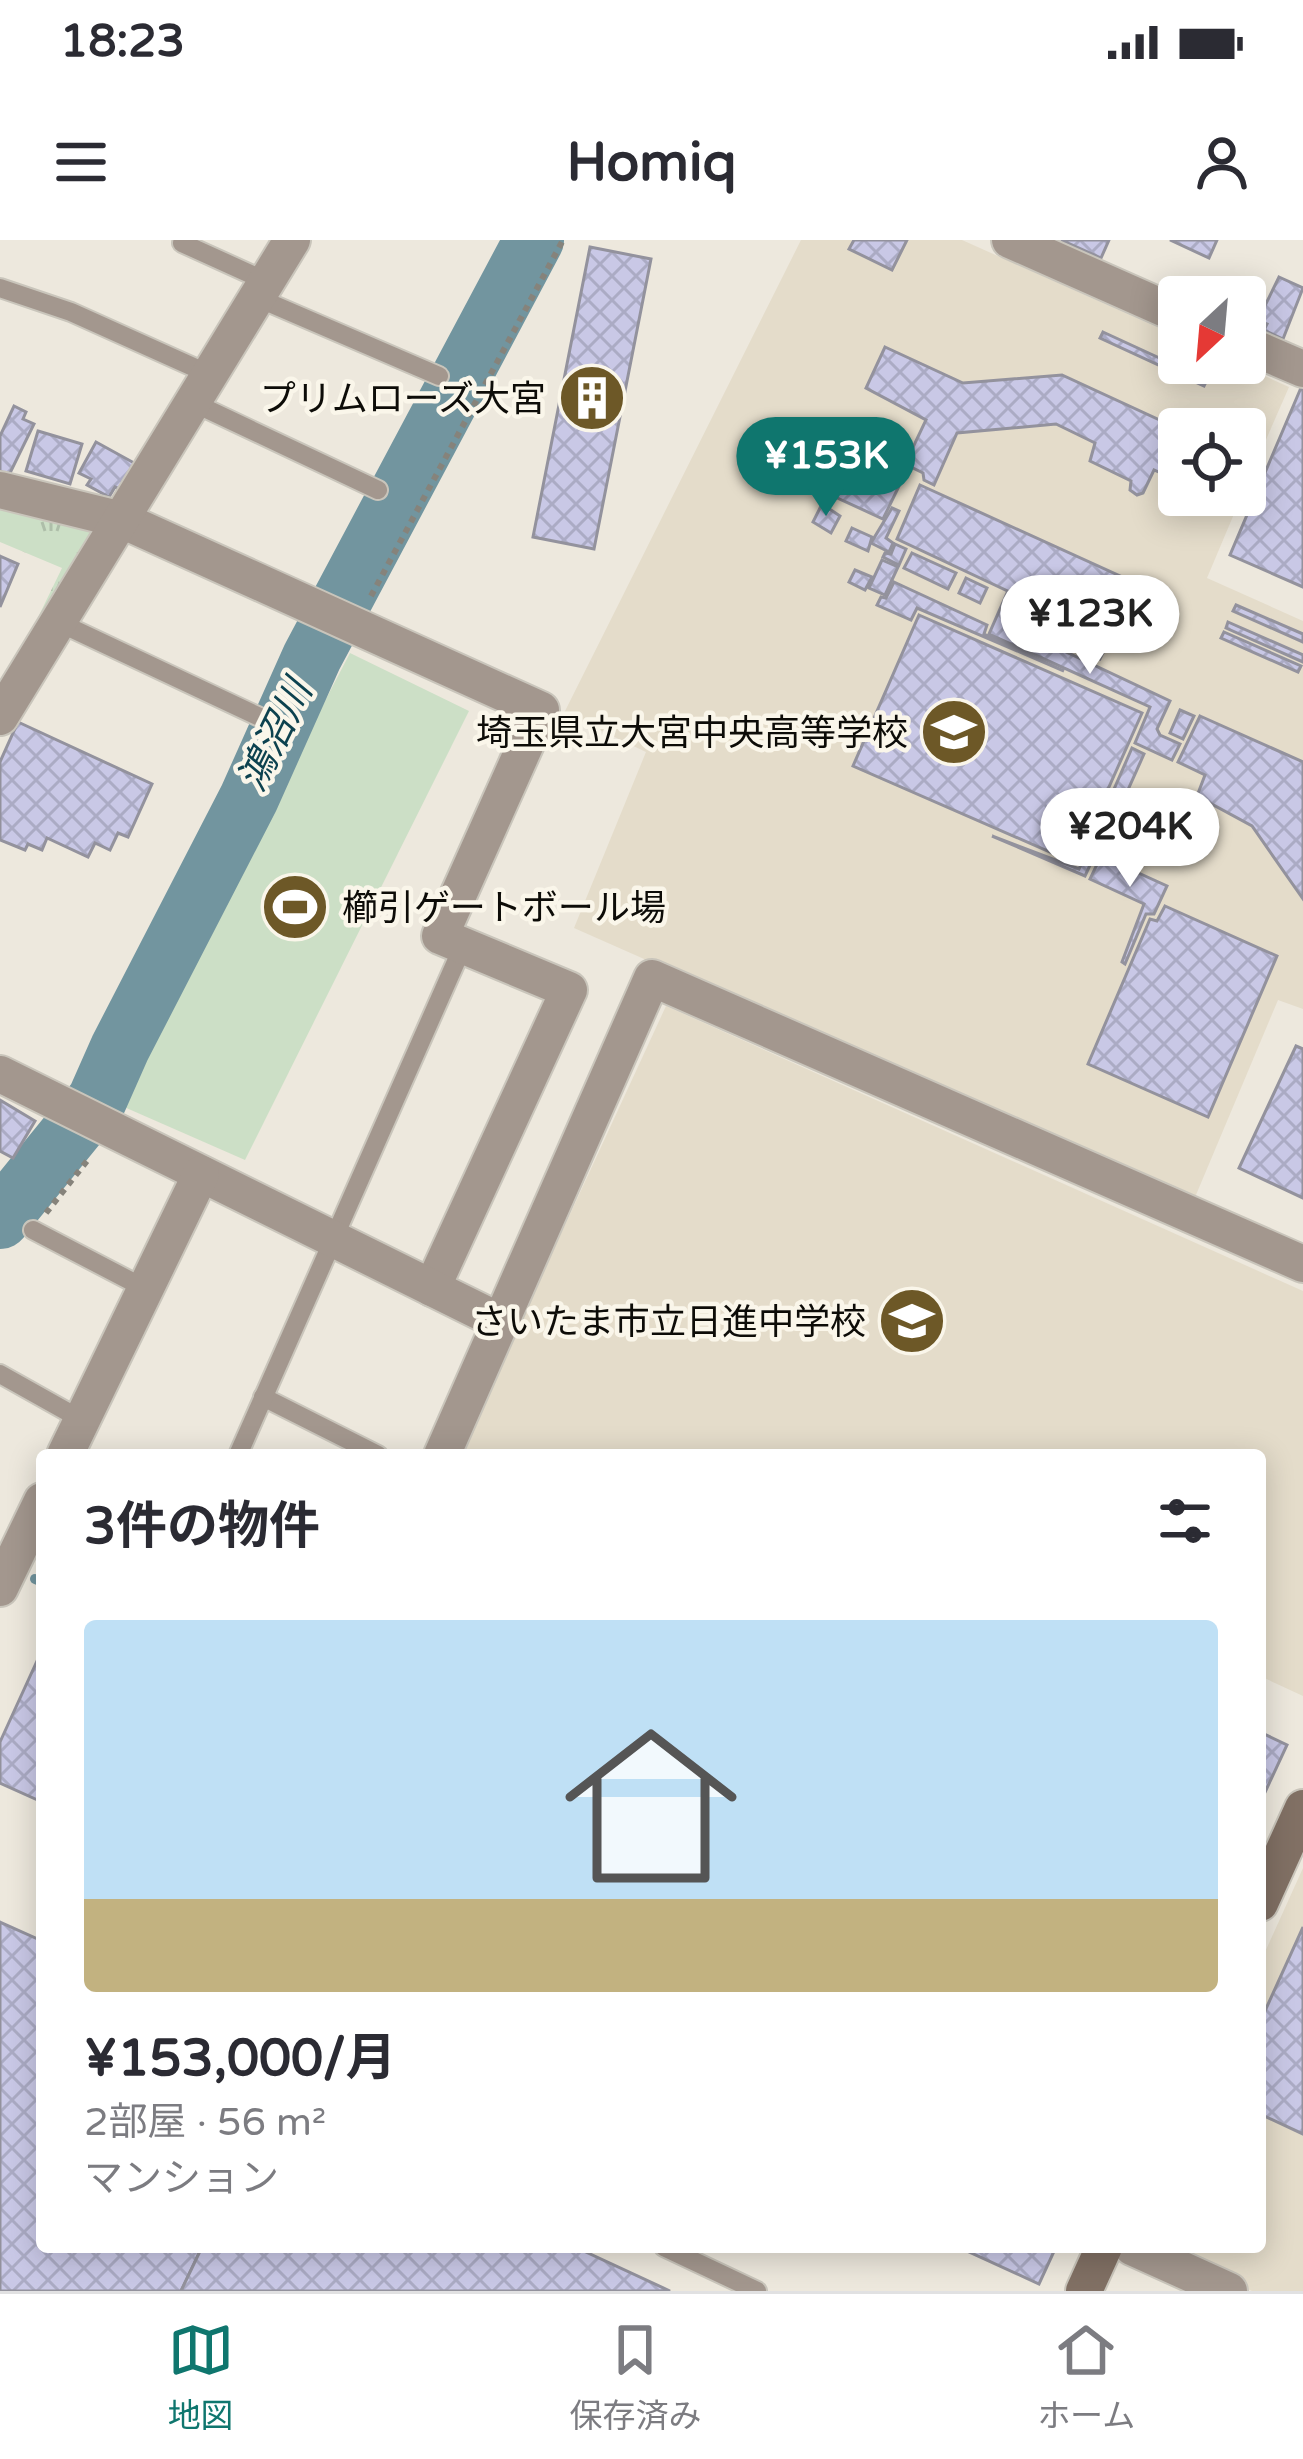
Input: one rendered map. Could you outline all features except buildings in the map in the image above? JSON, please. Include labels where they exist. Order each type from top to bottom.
[{"type":"street","points":[[0,717],[292,240]]},
{"type":"street","points":[[1010,240],[1158,305]]},
{"type":"street","points":[[1266,353],[1303,369]]},
{"type":"street","points":[[0,490],[122,520],[541,710],[440,936],[569,990],[432,1288]]},
{"type":"street","points":[[445,1449],[652,978],[1303,1264]]},
{"type":"street","points":[[0,1074],[500,1322]]},
{"type":"street","points":[[67,1449],[201,1174]]},
{"type":"street","points":[[0,1588],[36,1514]]},
{"type":"street","points":[[1266,1890],[1303,1808]]},
{"type":"street","points":[[1084,2291],[1101,2253]]},
{"type":"street","points":[[1145,2253],[1228,2291]]},
{"type":"lane","points":[[182,243],[263,290],[439,376]]},
{"type":"lane","points":[[0,288],[71,312],[378,490]]},
{"type":"lane","points":[[58,622],[266,720]]},
{"type":"lane","points":[[240,1449],[463,946]]},
{"type":"lane","points":[[33,1230],[146,1289]]},
{"type":"lane","points":[[0,1374],[82,1420]]},
{"type":"lane","points":[[262,1397],[366,1449]]},
{"type":"lane","points":[[677,2253],[757,2291]]},
{"type":"path","points":[[355,626],[563,240]]},
{"type":"path","points":[[33,1230],[94,1121]]},
{"type":"shaded area","name":"埼玉県立大宮中央高等学校","points":[[801,240],[962,240],[1158,328],[1158,384],[1266,384],[1266,377],[1289,387],[1266,440],[1266,408],[1158,408],[1158,516],[1233,516],[1207,578],[1303,621],[1303,1009],[1278,1000],[1193,1202],[574,928],[646,752],[564,713]]},
{"type":"shaded area","name":"さいたま市立日進中学校","points":[[666,1006],[1303,1291],[1303,1696],[1266,1679],[1266,1449],[462,1449]]},
{"type":"shaded area","points":[[1303,1868],[1303,2291],[1252,2291],[1167,2253],[1266,2253],[1266,1950]]},
{"type":"green space","points":[[0,494],[117,522],[29,636],[62,568],[0,542]]},
{"type":"green space","name":"櫛引ゲートボール場","points":[[350,653],[469,711],[245,1160],[115,1103]]},
{"type":"waterway","name":"鴻沼川","points":[[0,1219],[97,1100],[249,798],[312,657],[534,240]]},
{"type":"place","name":"プリムローズ大宮","points":[[592,398]]},
{"type":"place","name":"埼玉県立大宮中央高等学校","points":[[954,732]]},
{"type":"place","name":"櫛引ゲートボール場","points":[[295,907]]},
{"type":"place","name":"さいたま市立日進中学校","points":[[912,1321]]}]
